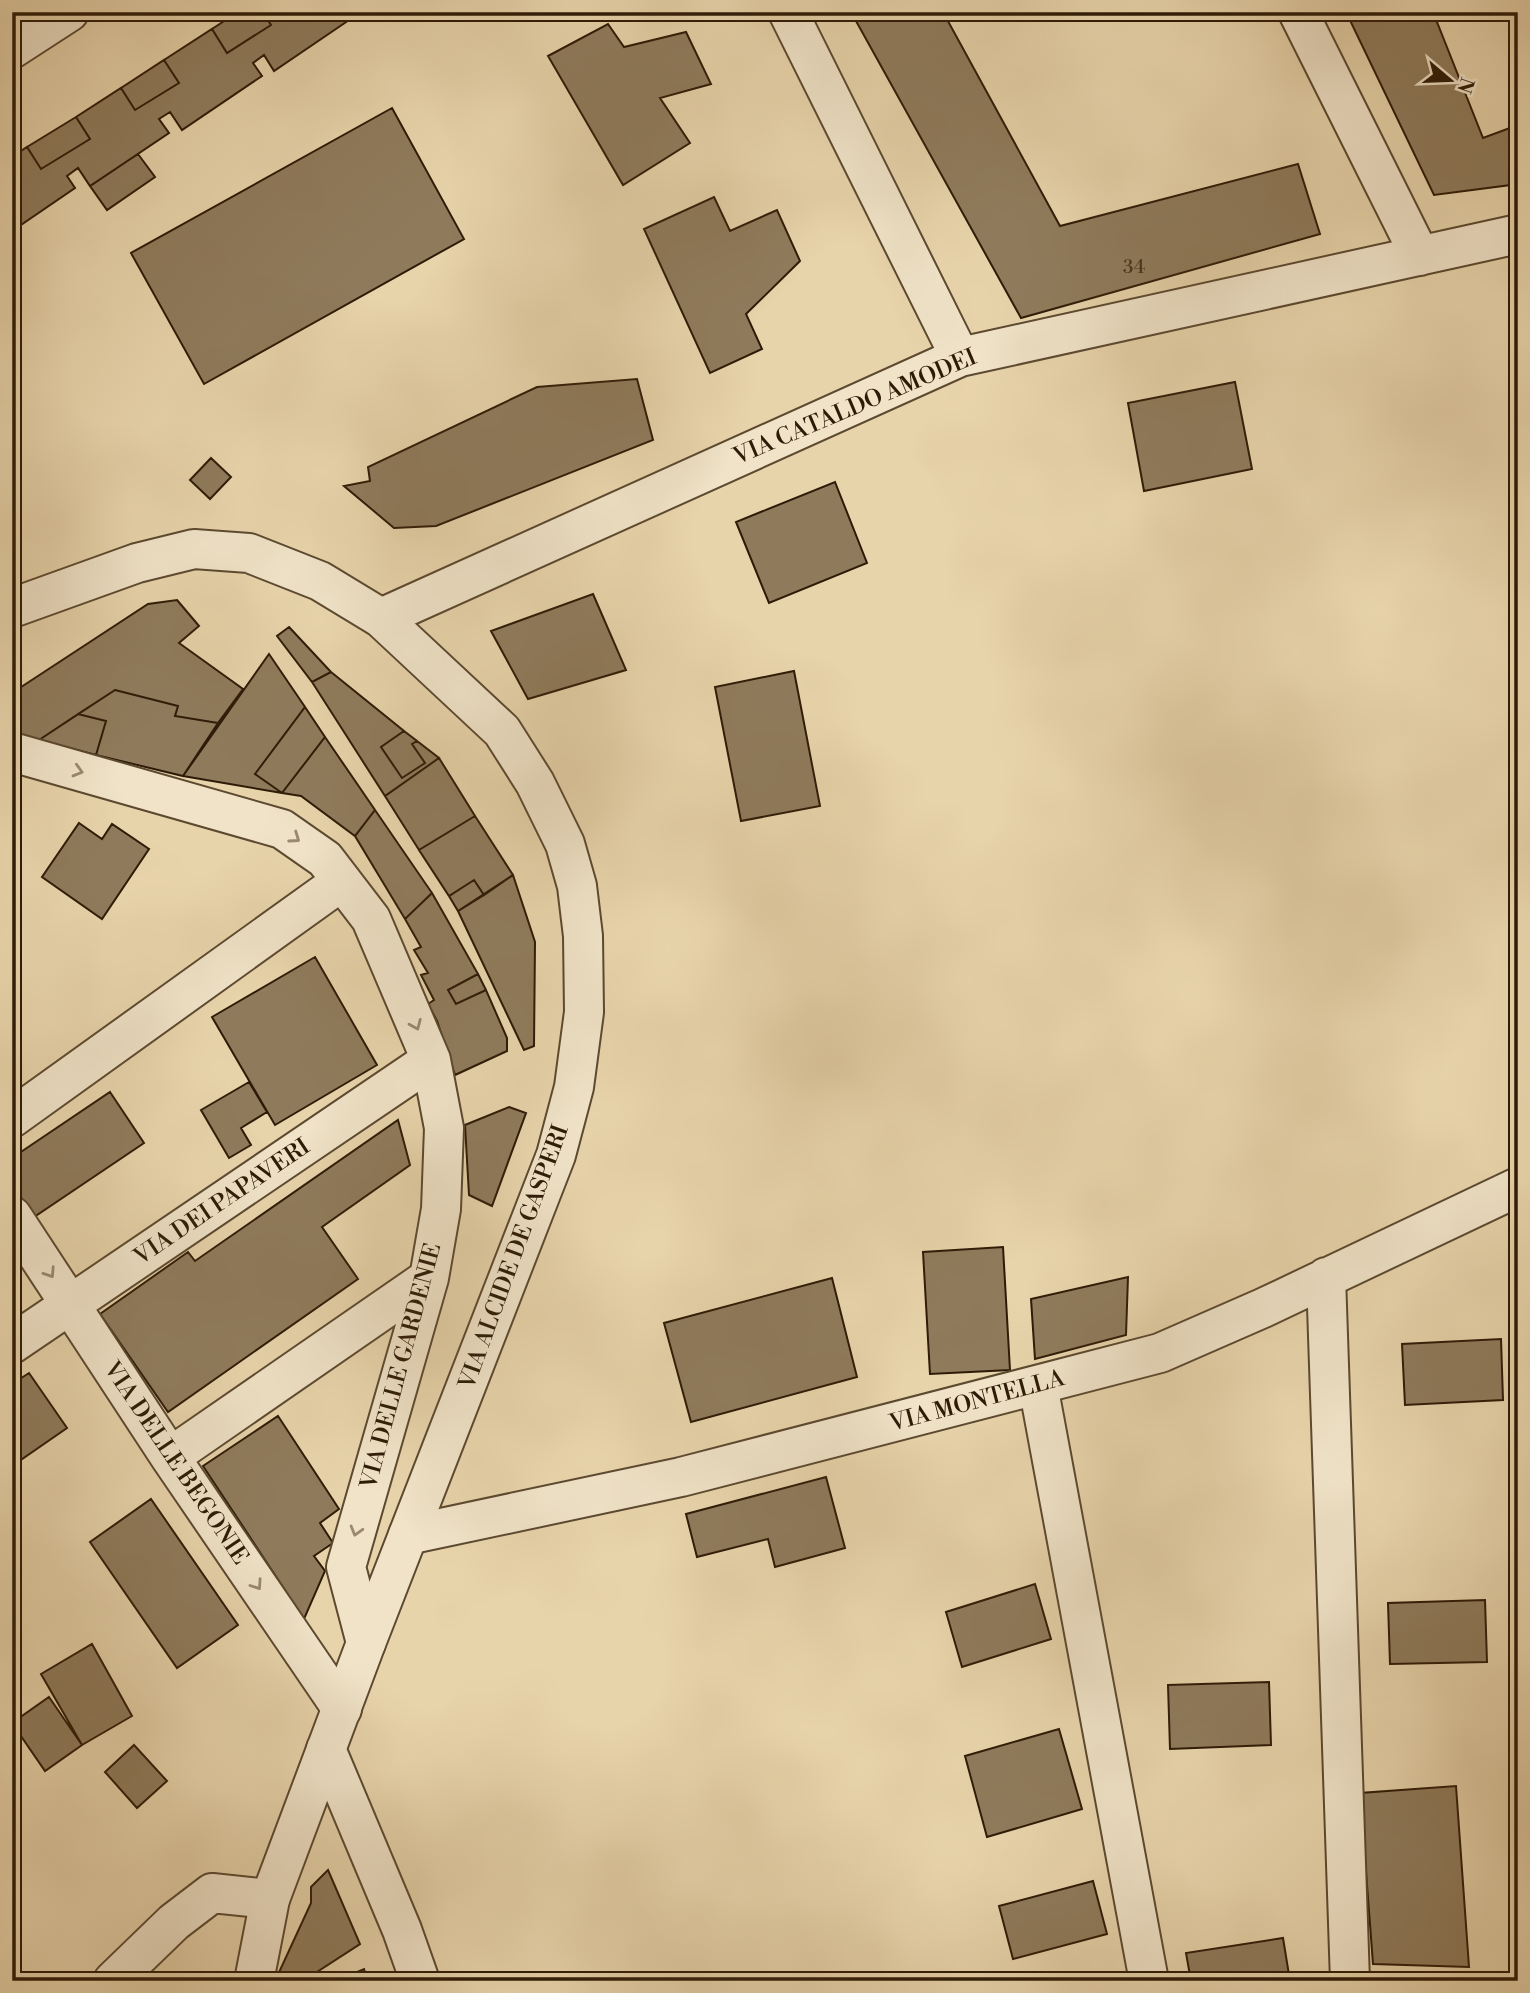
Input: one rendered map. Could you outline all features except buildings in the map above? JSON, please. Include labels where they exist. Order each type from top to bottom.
[{"type":"street","points":[[12,49],[69,12]]},
{"type":"street","points":[[788,12],[960,357]]},
{"type":"street","points":[[1298,12],[1420,256]]},
{"type":"street","name":"VIA CATALDO AMODEI","points":[[381,618],[960,357],[1518,234]]},
{"type":"street","name":"VIA ALCIDE DE GASPERI","points":[[12,608],[137,562],[194,549],[249,553],[320,581],[381,618],[502,731],[535,783],[565,844],[577,886],[583,936],[583,1024],[575,1087],[556,1155],[366,1643],[270,1899],[254,1981]]},
{"type":"street","name":"VIA DELLE GARDENIE","points":[[12,752],[282,829],[325,859],[371,919],[431,1060],[444,1128],[441,1209],[429,1278],[346,1567],[366,1643]]},
{"type":"street","points":[[12,1118],[342,881]]},
{"type":"street","name":"VIA DEI PAPAVERI","points":[[12,1344],[431,1060]]},
{"type":"street","name":"VIA MONTELLA","points":[[408,1535],[681,1477],[1160,1353],[1518,1187]]},
{"type":"street","name":"VIA DELLE BEGONIE","points":[[12,1216],[170,1457],[342,1709]]},
{"type":"street","points":[[1326,1277],[1350,1981]]},
{"type":"street","points":[[170,1457],[429,1278]]},
{"type":"street","points":[[1038,1385],[1150,1981]]},
{"type":"street","points":[[326,1749],[402,1930],[420,1981]]},
{"type":"street","points":[[113,1981],[174,1922],[212,1892],[270,1899]]}]
